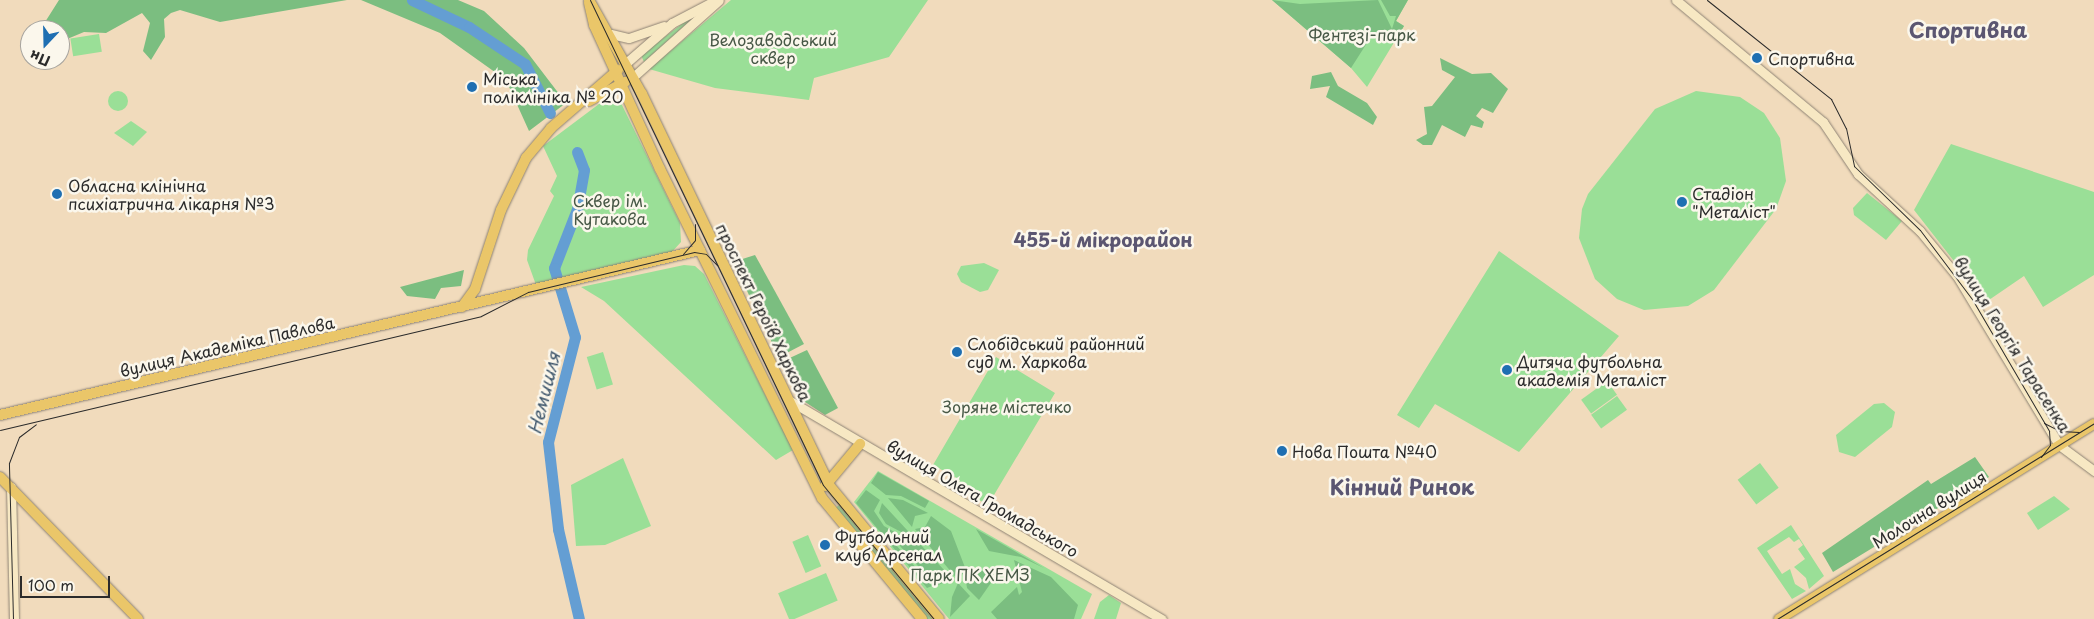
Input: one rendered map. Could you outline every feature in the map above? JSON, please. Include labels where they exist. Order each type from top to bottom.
[{"type":"main road","name":"проспект Героїв Харкова","points":[[589,0],[633,77],[728,270],[829,484],[939,619]]},
{"type":"main road","name":"проспект Героїв Харкова","points":[[589,0],[618,79],[812,480],[827,504],[922,619]]},
{"type":"main road","points":[[610,34],[629,38],[672,23],[718,0]]},
{"type":"main road","points":[[462,307],[479,279],[519,169],[551,128],[577,107],[618,79],[633,77],[718,0]]},
{"type":"main road","name":"вулиця Георгія Тарасенка","points":[[1676,0],[1816,115],[1866,182],[1920,231],[1957,276],[2059,445],[2094,471]]},
{"type":"main road","points":[[577,107],[610,90],[626,63],[672,23]]},
{"type":"main road","points":[[700,250],[728,270]]},
{"type":"main road","name":"вулиця Академіка Павлова","points":[[0,415],[571,283],[700,250]]},
{"type":"main road","points":[[764,382],[790,401]]},
{"type":"main road","name":"вулиця Олега Громадського","points":[[790,401],[860,444],[1162,619]]},
{"type":"main road","name":"Молочна вулиця","points":[[1779,619],[2094,424]]},
{"type":"main road","points":[[812,480],[829,484],[860,444]]},
{"type":"main road","points":[[0,477],[138,619]]},
{"type":"main road","points":[[11,487],[14,619]]},
{"type":"green space","points":[[59,0],[347,0],[220,22],[180,10],[171,13],[164,19],[165,37],[151,60],[143,51],[150,23],[142,13],[106,33],[84,32],[70,38],[70,20],[46,20]]},
{"type":"green space","points":[[361,0],[458,0],[484,11],[524,48],[566,103],[529,131],[506,80],[440,33]]},
{"type":"green space","name":"Велозаводський сквер","points":[[731,0],[928,0],[889,57],[814,78],[809,100],[715,88],[649,69]]},
{"type":"green space","name":"Фентезі-парк","points":[[1272,0],[1408,0],[1396,21],[1404,26],[1367,87],[1351,68]]},
{"type":"green space","name":"Фентезі-парк","points":[[1272,0],[1300,4],[1378,0],[1392,29],[1396,16],[1390,16],[1381,0],[1408,0],[1396,21],[1404,26],[1400,33],[1387,32],[1384,39],[1374,32],[1351,68]]},
{"type":"green space","points":[[691,17],[693,18],[644,62],[641,55]]},
{"type":"green space","points":[[99,34],[102,52],[73,56],[70,39]]},
{"type":"green space","points":[[1440,58],[1472,74],[1491,73],[1508,89],[1493,113],[1482,108],[1476,116],[1484,122],[1482,128],[1471,125],[1465,137],[1442,125],[1432,145],[1423,145],[1416,140],[1427,134],[1424,107],[1432,106],[1455,77],[1442,70]]},
{"type":"green space","points":[[1331,72],[1338,86],[1367,103],[1377,117],[1373,125],[1326,97],[1330,86],[1310,89],[1312,76]]},
{"type":"green space","points":[[118,91],[125,94],[128,101],[125,108],[118,111],[111,108],[108,101],[111,94]]},
{"type":"green space","name":"Стадіон \"Металіст\"","points":[[1696,91],[1740,97],[1764,113],[1780,138],[1786,181],[1776,209],[1714,290],[1688,306],[1644,310],[1617,299],[1595,279],[1579,238],[1582,209],[1588,194],[1655,109]]},
{"type":"green space","name":"Сквер ім. Кутакова","points":[[607,98],[621,103],[680,223],[681,242],[671,253],[536,285],[527,260],[528,250],[554,196],[550,191],[557,176],[543,146]]},
{"type":"green space","points":[[131,121],[147,132],[133,146],[114,133]]},
{"type":"green space","points":[[1951,144],[2094,192],[2094,275],[2043,307],[2024,276],[1986,302],[1914,210]]},
{"type":"green space","points":[[1867,193],[1902,221],[1886,240],[1854,215],[1853,208]]},
{"type":"green space","name":"Дитяча футбольна академія Металіст","points":[[1499,251],[1619,336],[1519,452],[1435,404],[1419,428],[1397,415]]},
{"type":"green space","points":[[755,255],[804,344],[779,357],[733,262]]},
{"type":"green space","points":[[984,263],[999,270],[988,290],[980,292],[961,282],[957,274],[961,266]]},
{"type":"green space","points":[[684,265],[695,266],[704,274],[793,450],[776,460],[604,301],[581,287]]},
{"type":"green space","points":[[464,270],[461,286],[441,288],[435,299],[407,296],[400,287]]},
{"type":"green space","points":[[807,350],[838,408],[825,415],[799,398],[781,362]]},
{"type":"green space","points":[[603,352],[613,385],[597,389],[587,357]]},
{"type":"green space","name":"Зоряне містечко","points":[[996,357],[1055,393],[988,505],[956,487],[960,480],[933,465]]},
{"type":"green space","points":[[1607,381],[1617,395],[1591,414],[1581,400]]},
{"type":"green space","points":[[1617,396],[1627,410],[1601,429],[1591,415]]},
{"type":"green space","points":[[1884,403],[1895,412],[1892,427],[1855,457],[1839,452],[1836,435],[1874,404]]},
{"type":"green space","points":[[1975,457],[1989,477],[1833,572],[1822,553],[1928,480],[1931,484]]},
{"type":"green space","points":[[623,458],[651,526],[605,545],[576,546],[571,485]]},
{"type":"green space","points":[[1760,463],[1779,488],[1756,505],[1738,480]]},
{"type":"green space","name":"Парк ПК ХЕМЗ","points":[[878,471],[1092,594],[1081,619],[949,619],[854,502]]},
{"type":"green space","points":[[878,472],[929,501],[925,508],[901,496],[886,495],[871,483]]},
{"type":"green space","points":[[866,490],[880,500],[874,511],[884,526],[898,534],[896,545],[932,586],[927,588],[856,503]]},
{"type":"green space","points":[[2054,496],[2070,509],[2038,530],[2027,513]]},
{"type":"green space","points":[[888,498],[903,500],[928,513],[915,516],[912,527]]},
{"type":"green space","points":[[882,503],[945,571],[943,583],[936,586],[900,546],[903,533],[886,524],[879,513]]},
{"type":"green space","points":[[839,505],[935,619],[927,619],[834,509]]},
{"type":"green space","points":[[931,516],[951,531],[966,570],[958,580],[915,529],[925,527]]},
{"type":"green space","points":[[1791,525],[1824,576],[1809,589],[1806,578],[1794,567],[1805,559],[1798,549],[1803,545],[1799,539],[1794,542],[1789,537],[1767,551],[1782,574],[1790,569],[1795,584],[1806,591],[1792,599],[1757,548]]},
{"type":"green space","points":[[976,529],[1044,568],[1021,557],[989,551]]},
{"type":"green space","points":[[808,535],[821,566],[806,573],[792,542]]},
{"type":"green space","points":[[1014,560],[1051,577],[1078,605],[1074,619],[997,619],[991,612],[1017,587],[1019,595],[1022,592]]},
{"type":"green space","points":[[975,569],[987,572],[993,580],[979,600],[967,588],[965,575]]},
{"type":"green space","points":[[826,573],[838,601],[794,619],[789,619],[778,593]]},
{"type":"green space","points":[[958,583],[970,596],[950,617],[952,597]]},
{"type":"green space","points":[[1109,595],[1121,603],[1116,619],[1094,619],[1100,602]]},
{"type":"waterway","name":"Немишля","points":[[412,0],[469,27],[525,64],[550,113]]},
{"type":"waterway","name":"Немишля","points":[[577,152],[584,170],[577,209],[554,268],[575,337],[548,442],[558,529],[579,619]]},
{"type":"tram line","points":[[590,0],[823,485],[934,619]]},
{"type":"tram line","points":[[1707,0],[1831,99],[1846,128],[1854,166],[1920,230],[1972,299],[2049,431],[2050,445],[2041,457]]},
{"type":"tram line","points":[[683,254],[695,240],[695,224]]},
{"type":"tram line","points":[[0,430],[481,316],[528,292],[694,252],[706,254],[717,265]]},
{"type":"tram line","points":[[2044,423],[2060,431],[2079,432]]},
{"type":"tram line","points":[[1777,619],[2094,423]]},
{"type":"tram line","points":[[13,619],[9,463],[19,437],[36,424]]},
{"type":"place","name":"Спортивна","points":[[1757,58]]},
{"type":"place","name":"Міська поліклініка № 20","points":[[472,87]]},
{"type":"place","name":"Обласна клінічна психіатрична лікарня №3","points":[[57,194]]},
{"type":"place","name":"Стадіон \"Металіст\"","points":[[1682,202]]},
{"type":"place","name":"Слобідський районний суд м. Харкова","points":[[957,352]]},
{"type":"place","name":"Дитяча футбольна академія Металіст","points":[[1507,370]]},
{"type":"place","name":"Нова Пошта №40","points":[[1282,451]]},
{"type":"place","name":"Футбольний клуб Арсенал","points":[[825,545]]},
{"type":"district","name":"Спортивна","points":[[1968,29]]},
{"type":"district","name":"455-й мікрорайон","points":[[1103,240]]},
{"type":"district","name":"Кінний Ринок","points":[[1402,486]]}]
